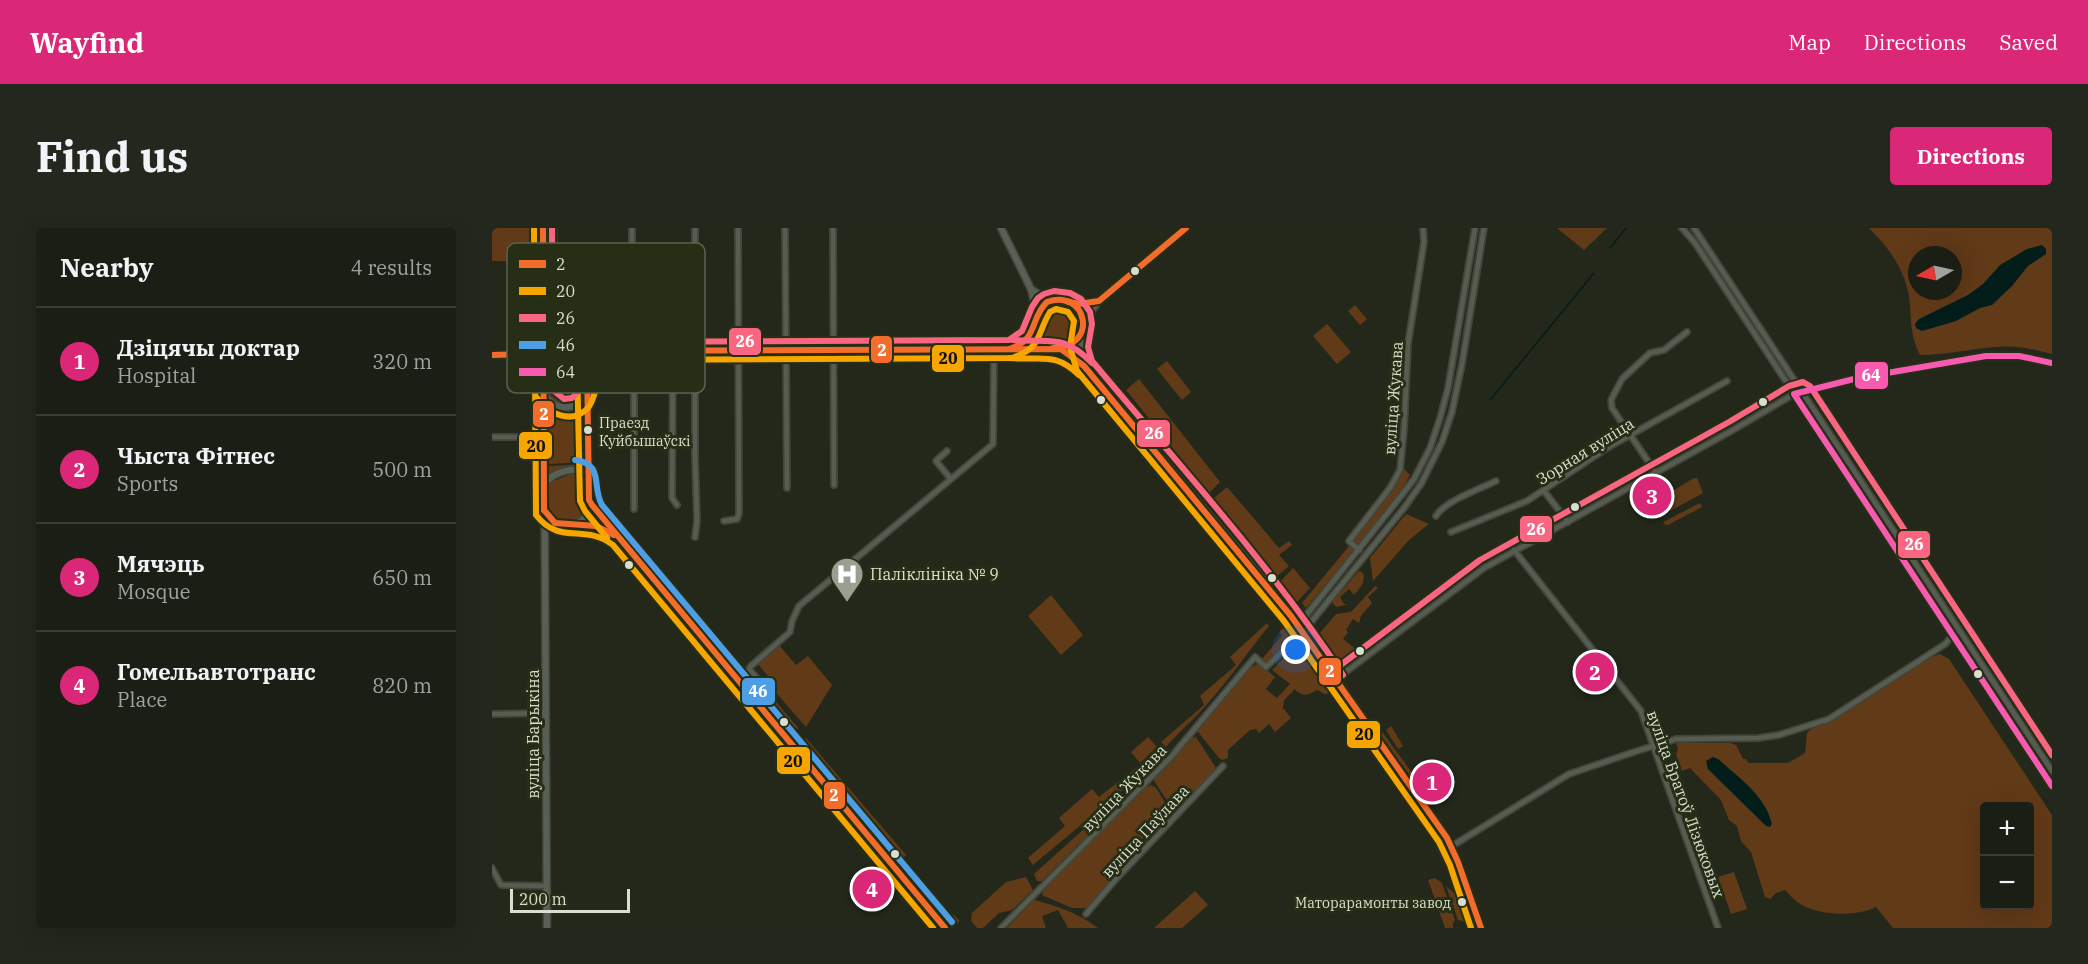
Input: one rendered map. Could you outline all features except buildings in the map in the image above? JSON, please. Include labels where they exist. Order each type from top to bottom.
[{"type":"main road","points":[[553,228],[553,243]]},
{"type":"main road","points":[[1001,228],[1031,289],[1037,308],[1035,327],[1038,336],[1051,348]]},
{"type":"main road","points":[[1084,366],[1080,354],[1080,337],[1088,315],[1099,301],[1186,228]]},
{"type":"main road","points":[[1031,289],[1040,296],[1071,303],[1089,304],[1099,301]]},
{"type":"main road","points":[[1036,315],[1048,302],[1057,300]]},
{"type":"main road","points":[[1071,303],[1078,308],[1084,325]]},
{"type":"main road","points":[[1011,348],[1026,342],[1035,327]]},
{"type":"main road","points":[[705,351],[1061,349],[1075,343],[1080,337]]},
{"type":"main road","points":[[1061,349],[1084,366],[1202,505],[1303,632],[1452,846],[1481,928]]},
{"type":"main road","points":[[492,355],[507,355]]},
{"type":"main road","points":[[544,393],[553,404],[564,408],[578,404],[587,393]]},
{"type":"main road","name":"вуліца Барыкіна","points":[[544,393],[541,437],[545,483],[548,928]]},
{"type":"main road","points":[[576,524],[583,521],[587,514],[589,500],[588,393]]},
{"type":"main road","points":[[545,483],[549,478],[574,469],[585,473],[589,480]]},
{"type":"main road","points":[[589,500],[945,928]]},
{"type":"main road","points":[[544,510],[551,521],[601,527],[619,538]]},
{"type":"main road","points":[[545,539],[551,529],[561,524]]},
{"type":"street","points":[[695,228],[695,243]]},
{"type":"street","points":[[724,521],[737,519],[739,514],[738,228]]},
{"type":"street","points":[[785,228],[787,488]]},
{"type":"street","points":[[832,228],[834,485]]},
{"type":"street","name":"вуліца Жукава","points":[[1359,550],[1349,541],[1390,488],[1400,470],[1408,344],[1424,242],[1423,228]]},
{"type":"street","points":[[1292,618],[1300,618],[1307,614],[1359,550],[1413,479],[1430,448],[1448,388],[1475,228]]},
{"type":"street","points":[[1303,632],[1421,484],[1442,442],[1452,412],[1484,228]]},
{"type":"street","points":[[1682,228],[1695,243],[2052,786]]},
{"type":"street","points":[[1694,228],[2052,771]]},
{"type":"street","points":[[1469,265],[1474,261],[1478,266]]},
{"type":"street","points":[[1656,473],[1612,408],[1611,400],[1622,379],[1650,353],[1664,351],[1687,332]]},
{"type":"street","points":[[751,696],[760,687],[760,682],[749,669],[790,632],[799,606],[993,444],[994,349]]},
{"type":"street","points":[[1335,680],[1474,574],[1733,430],[1794,393],[1887,373],[1986,356],[2013,355],[2052,363]]},
{"type":"street","name":"Зорная вуліца","points":[[1451,532],[1527,501],[1585,461],[1727,381]]},
{"type":"street","points":[[634,393],[634,509]]},
{"type":"street","points":[[673,393],[672,498],[677,505]]},
{"type":"street","points":[[694,537],[697,521],[696,393]]},
{"type":"street","points":[[492,437],[541,437]]},
{"type":"street","points":[[947,451],[936,461],[950,478]]},
{"type":"street","points":[[1413,479],[1415,485],[1421,484]]},
{"type":"street","points":[[1436,516],[1439,511],[1455,501],[1496,481]]},
{"type":"street","points":[[1544,491],[1568,522]]},
{"type":"street","points":[[1373,532],[1378,533],[1379,538]]},
{"type":"street","name":"вуліца Братоў Лізюковых","points":[[1514,550],[1641,711],[1718,928]]},
{"type":"street","points":[[1303,632],[1307,614]]},
{"type":"street","points":[[1452,846],[1569,774],[1654,745],[1686,738],[1758,738],[1779,735],[1824,721],[1945,644],[1960,630]]},
{"type":"street","name":"вуліца Жукава","points":[[1001,928],[1171,757],[1256,657],[1266,667],[1303,632]]},
{"type":"street","points":[[492,714],[546,713]]},
{"type":"street","name":"вуліца Паўлава","points":[[1086,914],[1223,766]]},
{"type":"street","points":[[492,868],[501,885],[547,886]]},
{"type":"shaded area","points":[[492,228],[532,228],[532,243],[507,243],[507,261],[492,261]]},
{"type":"shaded area","points":[[547,228],[550,228],[550,243],[547,243]]},
{"type":"shaded area","points":[[1557,228],[1607,228],[1584,250]]},
{"type":"shaded area","points":[[1869,228],[2052,228],[2052,354],[2024,348],[2002,347],[1920,355],[1912,332],[1909,300],[1962,300],[1962,246],[1908,246],[1908,291],[1889,250]]},
{"type":"shaded area","points":[[1059,303],[1074,309],[1080,324],[1074,339],[1059,345],[1044,339],[1038,324],[1044,309]]},
{"type":"shaded area","points":[[1355,305],[1367,319],[1360,325],[1348,311]]},
{"type":"shaded area","points":[[1327,324],[1351,352],[1337,364],[1313,336]]},
{"type":"shaded area","points":[[1167,361],[1191,392],[1182,400],[1157,369]]},
{"type":"shaded area","points":[[1139,379],[1220,482],[1209,493],[1126,390]]},
{"type":"shaded area","points":[[549,393],[581,393],[576,400],[567,404],[552,398]]},
{"type":"shaded area","points":[[547,404],[566,410],[575,409],[584,404],[585,462],[549,464]]},
{"type":"shaded area","points":[[585,464],[585,469],[572,466],[549,474],[549,466]]},
{"type":"shaded area","points":[[1404,469],[1410,475],[1399,495],[1359,544],[1355,543],[1354,539]]},
{"type":"shaded area","points":[[573,473],[581,474],[585,478],[586,506],[577,520],[559,519],[554,516],[549,507],[549,483]]},
{"type":"shaded area","points":[[1697,478],[1703,493],[1657,518],[1651,504]]},
{"type":"shaded area","points":[[1227,487],[1279,548],[1289,541],[1292,545],[1279,555],[1289,566],[1276,577],[1213,499]]},
{"type":"shaded area","points":[[1700,503],[1702,507],[1668,525],[1663,524],[1665,521]]},
{"type":"shaded area","points":[[1406,514],[1429,524],[1409,540],[1373,581],[1370,558]]},
{"type":"shaded area","points":[[1349,546],[1353,552],[1306,608],[1302,603]]},
{"type":"shaded area","points":[[1293,568],[1310,588],[1296,603],[1279,583]]},
{"type":"shaded area","points":[[1359,571],[1364,576],[1362,585],[1354,595],[1349,589],[1340,597],[1344,604],[1348,604],[1337,607],[1333,601]]},
{"type":"shaded area","points":[[1375,586],[1378,588],[1368,597],[1372,603],[1361,616],[1359,623],[1353,619],[1343,639],[1363,655],[1342,672],[1336,672],[1314,640],[1336,614],[1351,612]]},
{"type":"shaded area","points":[[1051,595],[1083,635],[1061,655],[1028,616]]},
{"type":"shaded area","points":[[689,609],[745,675],[751,675],[758,685],[752,691],[687,611]]},
{"type":"shaded area","points":[[1267,623],[1269,626],[1224,684],[1166,747],[1161,742],[1204,705],[1200,696],[1236,665],[1230,657]]},
{"type":"shaded area","points":[[1284,627],[1292,638],[1265,663],[1262,659],[1282,635],[1279,632]]},
{"type":"shaded area","points":[[779,645],[796,665],[808,656],[832,685],[806,727],[771,687],[774,683],[757,663]]},
{"type":"shaded area","points":[[1295,646],[1300,647],[1332,693],[1325,694],[1317,690],[1304,695],[1293,688],[1294,690],[1284,700],[1283,708],[1291,718],[1275,732],[1269,724],[1259,733],[1256,729],[1250,730],[1228,750],[1228,758],[1222,760],[1198,732],[1198,727],[1250,668],[1259,663],[1275,677],[1266,689],[1277,698],[1290,684],[1272,670]]},
{"type":"shaded area","points":[[1940,654],[1949,659],[2052,815],[2052,928],[1893,928],[1876,907],[1848,914],[1837,914],[1816,911],[1807,907],[1785,890],[1776,893],[1770,899],[1765,897],[1751,852],[1741,841],[1737,826],[1729,820],[1721,800],[1690,768],[1681,771],[1676,754],[1678,749],[1676,743],[1731,743],[1736,745],[1743,759],[1746,759],[1748,763],[1788,763],[1805,753],[1807,733],[1811,729],[1838,717],[1933,656]]},
{"type":"shaded area","points":[[767,691],[799,729],[788,727],[762,695]]},
{"type":"shaded area","points":[[1391,726],[1403,746],[1398,749],[1386,730]]},
{"type":"shaded area","points":[[1380,729],[1416,778],[1413,780],[1378,731]]},
{"type":"shaded area","points":[[1148,737],[1157,747],[1140,763],[1131,752]]},
{"type":"shaded area","points":[[1196,737],[1216,768],[1183,804],[1173,810],[1153,779],[1191,738]]},
{"type":"shaded area","points":[[806,738],[906,855],[900,861],[798,744]]},
{"type":"shaded area","points":[[1137,767],[1141,771],[1119,793],[1033,865],[1028,858],[1065,826],[1059,818],[1092,789],[1099,797]]},
{"type":"shaded area","points":[[1395,775],[1400,776],[1442,838],[1439,840]]},
{"type":"shaded area","points":[[1142,777],[1141,783],[1106,818],[1100,816]]},
{"type":"shaded area","points":[[1151,785],[1156,788],[1171,812],[1167,817],[1168,823],[1091,908],[1072,908],[1042,895],[1043,891],[1144,788]]},
{"type":"shaded area","points":[[1094,820],[1101,822],[1042,881],[1037,881],[1034,874]]},
{"type":"shaded area","points":[[1448,861],[1453,862],[1463,893],[1459,894]]},
{"type":"shaded area","points":[[1734,872],[1747,909],[1731,914],[1718,877]]},
{"type":"shaded area","points":[[1026,877],[1033,890],[1012,910],[999,913],[983,928],[977,928],[971,921],[972,913],[1006,882]]},
{"type":"shaded area","points":[[1435,878],[1442,883],[1455,920],[1453,928],[1445,928],[1428,880]]},
{"type":"shaded area","points":[[1446,886],[1458,897],[1466,922],[1458,920]]},
{"type":"shaded area","points":[[1195,891],[1208,905],[1182,928],[1154,928]]},
{"type":"shaded area","points":[[927,895],[949,915],[954,915],[960,921],[952,928],[925,897]]},
{"type":"shaded area","points":[[1034,900],[1068,911],[1098,928],[1068,928],[1058,910],[1042,916],[1046,928],[1007,928]]},
{"type":"water","points":[[2042,245],[2046,249],[2046,254],[2028,266],[2012,286],[1992,305],[1980,308],[1956,321],[1922,331],[1916,328],[1915,324],[1919,319],[1962,300],[1983,284],[2000,265],[2027,249]]},
{"type":"water","points":[[1713,757],[1734,773],[1764,804],[1772,824],[1770,827],[1766,826],[1708,769],[1706,761]]},
{"type":"waterway","points":[[1610,248],[1626,228]]},
{"type":"waterway","points":[[1490,400],[1594,273]]},
{"type":"transit line","name":"20","points":[[534,228],[534,243]]},
{"type":"transit line","name":"2","points":[[543,228],[543,243]]},
{"type":"transit line","name":"26","points":[[552,228],[552,243]]},
{"type":"transit line","name":"2","points":[[1066,301],[1079,304],[1099,301],[1186,228]]},
{"type":"transit line","name":"26","points":[[705,341],[1009,340],[1022,331],[1038,298],[1054,291],[1070,293],[1081,299],[1090,312],[1092,324],[1088,347],[1092,361],[1254,554],[1285,593],[1343,675]]},
{"type":"transit line","name":"2","points":[[1009,349],[1025,340],[1047,302],[1061,300],[1071,303],[1079,310],[1083,319],[1082,329],[1078,338],[1068,345],[1053,348]]},
{"type":"transit line","name":"20","points":[[705,360],[1012,358],[1034,345],[1050,312],[1056,309],[1068,312],[1074,321],[1070,347],[1077,371],[1284,621],[1439,842],[1450,865],[1471,928]]},
{"type":"transit line","name":"26","points":[[1013,340],[1064,343],[1073,347],[1092,363]]},
{"type":"transit line","name":"2","points":[[705,351],[1061,349],[1084,366],[1291,616],[1447,838],[1458,862],[1481,928]]},
{"type":"transit line","name":"2","points":[[492,355],[507,355]]},
{"type":"transit line","name":"64","points":[[2052,363],[2019,356],[1986,356],[1858,378],[1794,394],[2052,786]]},
{"type":"transit line","name":"20","points":[[1010,358],[1054,360],[1079,375]]},
{"type":"transit line","name":"26","points":[[1330,673],[1480,560],[1729,422],[1789,386],[1803,382],[1810,386],[2052,755]]},
{"type":"transit line","name":"20","points":[[535,393],[536,515],[554,530],[593,535],[613,545],[933,928]]},
{"type":"transit line","name":"2","points":[[544,393],[544,510]]},
{"type":"transit line","name":"26","points":[[557,393],[564,399],[572,398],[576,393]]},
{"type":"transit line","name":"20","points":[[578,393],[580,501],[585,511],[607,538]]},
{"type":"transit line","name":"2","points":[[587,393],[589,500],[592,505],[945,928]]},
{"type":"transit line","name":"20","points":[[537,398],[547,409],[568,417],[582,413],[588,408],[595,393]]},
{"type":"transit line","name":"46","points":[[575,460],[590,466],[596,477],[602,505],[952,922]]},
{"type":"transit line","name":"2","points":[[544,510],[555,523],[596,526],[614,535]]},
{"type":"place","name":"Праезд Куйбышаўскі","points":[[588,430]]},
{"type":"place","name":"Мячэць","points":[[1652,496]]},
{"type":"place","name":"Паліклініка № 9","points":[[847,603]]},
{"type":"place","name":"Чыста Фітнес","points":[[1595,672]]},
{"type":"place","name":"Дзіцячы доктар","points":[[1432,782]]},
{"type":"place","name":"Гомельавтотранс","points":[[872,889]]},
{"type":"place","name":"Маторарамонты завод","points":[[1462,902]]}]
